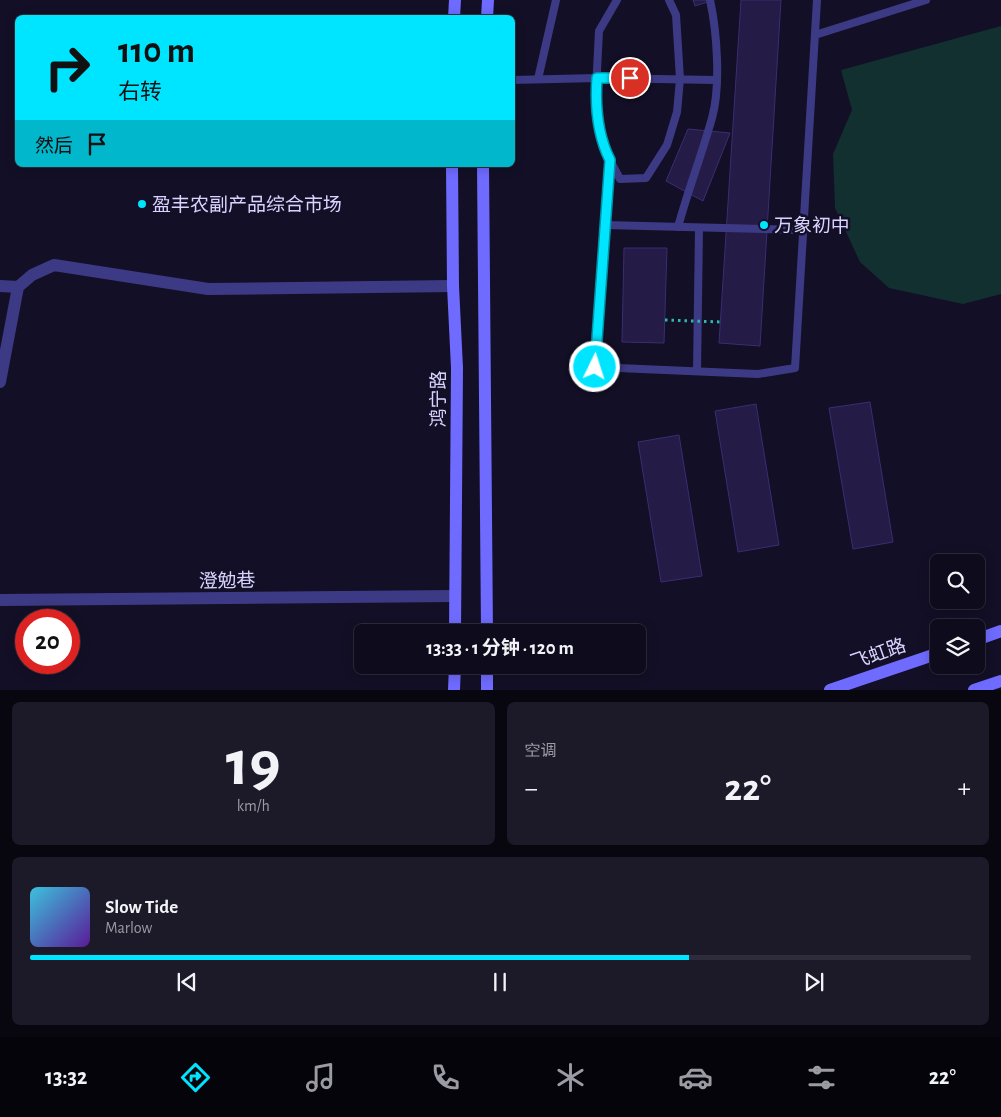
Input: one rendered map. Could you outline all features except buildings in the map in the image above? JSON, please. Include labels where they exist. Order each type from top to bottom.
[{"type":"main road","points":[[454,15],[455,0]]},
{"type":"main road","points":[[487,15],[488,0]]},
{"type":"main road","name":"鸿宁路","points":[[452,167],[457,368],[455,624]]},
{"type":"main road","points":[[483,167],[487,624]]},
{"type":"main road","points":[[985,637],[1001,632]]},
{"type":"main road","name":"飞虹路","points":[[830,690],[930,656]]},
{"type":"main road","points":[[454,690],[455,674]]},
{"type":"main road","points":[[487,674],[487,690]]},
{"type":"main road","points":[[974,690],[1001,681]]},
{"type":"street","points":[[0,382],[18,287],[32,275],[54,265],[208,289],[454,286]]},
{"type":"street","points":[[0,286],[18,287]]},
{"type":"street","name":"澄勉巷","points":[[0,600],[455,596]]},
{"type":"lane","points":[[538,79],[556,0]]},
{"type":"lane","points":[[617,0],[599,31],[595,108],[606,151],[620,179],[646,178],[667,145],[677,112],[680,79],[676,15],[669,0]]},
{"type":"lane","points":[[678,227],[713,116],[716,80],[715,23],[710,0]]},
{"type":"lane","points":[[610,160],[595,367],[758,374],[794,368],[817,0]]},
{"type":"lane","points":[[815,35],[926,0]]},
{"type":"lane","points":[[515,80],[597,78],[716,80]]},
{"type":"lane","points":[[605,225],[803,230]]},
{"type":"lane","points":[[697,371],[699,228]]},
{"type":"path","points":[[665,320],[721,322]]},
{"type":"green space","points":[[1001,26],[1001,294],[963,304],[889,288],[860,262],[835,208],[833,154],[852,110],[841,70]]},
{"type":"place","name":"盈丰农副产品综合市场","points":[[142,204]]},
{"type":"place","name":"万象初中","points":[[764,225]]},
{"type":"route","points":[[595,367],[610,160],[595,108],[597,78],[630,78]]}]
